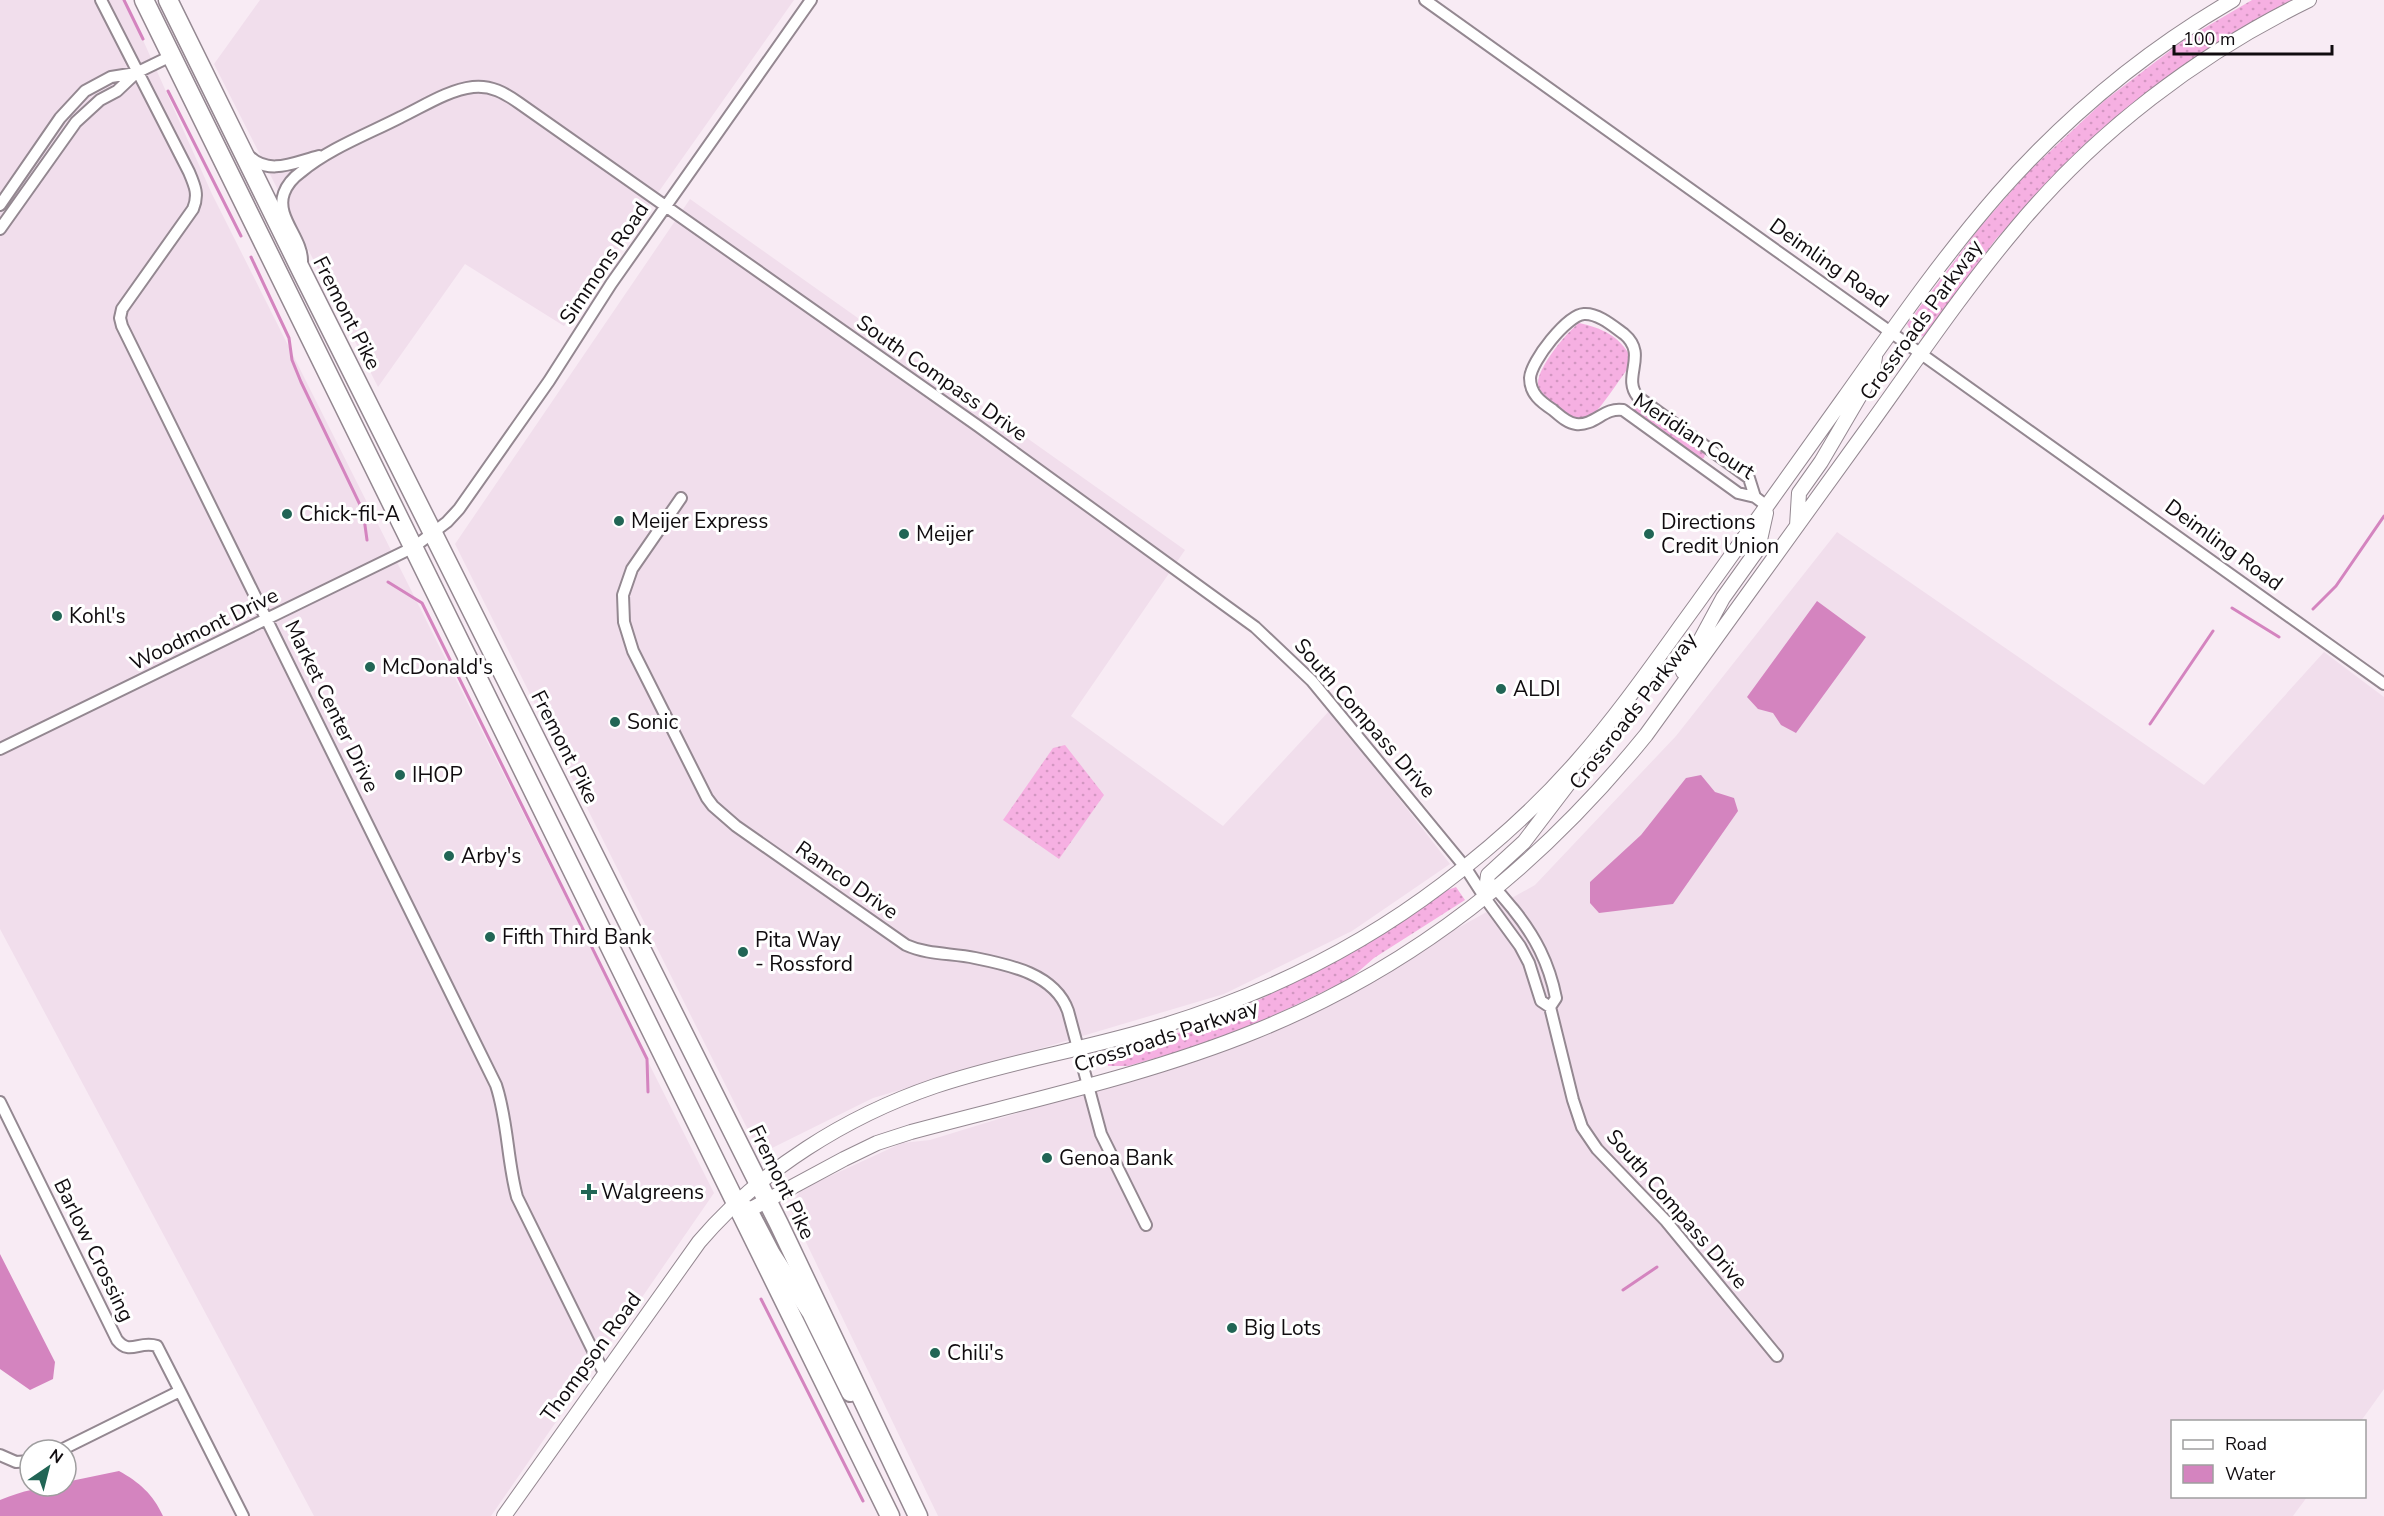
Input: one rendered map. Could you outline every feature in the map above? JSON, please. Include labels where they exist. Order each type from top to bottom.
[{"type":"highway","name":"Fremont Pike","points":[[144,0],[424,541],[562,792],[763,1192],[918,1516]]},
{"type":"highway","points":[[155,0],[170,27],[191,46]]},
{"type":"highway","name":"Fremont Pike","points":[[168,0],[301,270],[424,541],[890,1516]]},
{"type":"highway","points":[[171,56],[186,62],[200,89],[210,102],[224,133],[242,152]]},
{"type":"main road","points":[[742,1209],[810,1312],[851,1395],[874,1424]]},
{"type":"street","points":[[101,0],[136,73]]},
{"type":"street","name":"Simmons Road","points":[[424,541],[455,515],[498,455],[611,284],[811,0]]},
{"type":"street","name":"Deimling Road","points":[[1425,0],[2384,684]]},
{"type":"street","name":"Crossroads Parkway","points":[[763,1192],[830,1135],[902,1098],[964,1077],[1079,1049],[1195,1015],[1285,979],[1379,927],[1465,867],[1518,822],[1552,788],[1609,723],[1892,331],[1997,195],[2067,123],[2140,62],[2233,0]]},
{"type":"street","name":"Crossroads Parkway","points":[[763,1192],[877,1143],[911,1132],[1087,1085],[1211,1048],[1307,1009],[1391,963],[1432,937],[1544,848],[1584,808],[1646,735],[1922,354],[2018,226],[2091,150],[2163,89],[2250,32],[2309,0]]},
{"type":"street","points":[[0,205],[72,103],[98,83],[111,77],[136,73],[171,56]]},
{"type":"street","points":[[0,229],[76,122],[99,100],[117,91],[136,73]]},
{"type":"street","name":"Market Center Drive","points":[[136,73],[189,172],[197,199],[193,209],[122,309],[120,318],[122,326],[496,1085],[502,1105],[511,1174],[517,1197],[605,1375]]},
{"type":"street","name":"South Compass Drive","points":[[301,270],[300,247],[284,215],[282,198],[288,185],[300,173],[325,155],[453,92],[476,86],[489,87],[504,93],[978,426],[1255,627],[1286,654],[1318,688],[1465,867],[1533,936],[1551,973],[1556,998],[1550,1007]]},
{"type":"street","name":"South Compass Drive","points":[[242,152],[256,162],[272,168],[325,155]]},
{"type":"street","name":"Meridian Court","points":[[1755,497],[1749,478],[1633,391],[1631,383],[1636,357],[1631,343],[1624,334],[1592,314],[1575,316],[1562,327],[1531,372],[1533,392],[1540,401],[1569,422],[1576,424],[1590,422],[1610,410],[1623,410],[1738,493],[1755,497],[1767,506]]},
{"type":"street","points":[[1797,526],[1799,493],[1821,462],[1872,375],[1875,355]]},
{"type":"street","points":[[1705,469],[1716,453]]},
{"type":"street","name":"Ramco Drive","points":[[681,498],[632,570],[623,595],[624,622],[633,651],[706,798],[736,826],[906,945],[921,951],[976,958],[1019,970],[1046,981],[1063,998],[1101,1134],[1146,1225]]},
{"type":"street","points":[[1677,692],[1684,668],[1723,598],[1758,549],[1767,506]]},
{"type":"street","name":"Woodmont Drive","points":[[0,749],[424,541]]},
{"type":"street","points":[[1489,890],[1488,875],[1524,842],[1574,777],[1609,723]]},
{"type":"street","name":"South Compass Drive","points":[[1489,890],[1529,963],[1541,1001],[1550,1007],[1582,1127],[1597,1149],[1666,1221],[1777,1356]]},
{"type":"street","name":"Barlow Crossing","points":[[0,1102],[117,1340],[124,1347],[129,1348],[146,1343],[157,1346],[180,1391]]},
{"type":"street","name":"Thompson Road","points":[[504,1516],[688,1256],[715,1223],[742,1209],[763,1192]]},
{"type":"street","points":[[78,1442],[180,1391],[243,1516]]},
{"type":"street","points":[[0,1455],[18,1462]]},
{"type":"shaded area","points":[[0,0],[125,0],[212,194],[714,1193],[491,1516],[314,1516],[0,929]]},
{"type":"shaded area","points":[[260,0],[794,0],[564,326],[465,264],[378,387],[214,64]]},
{"type":"shaded area","points":[[2252,0],[2294,0],[2184,65],[2086,143],[1996,239],[1924,336],[1915,338],[1907,324],[1980,227],[2029,171],[2104,101],[2184,40]]},
{"type":"shaded area","points":[[690,199],[1185,550],[1071,716],[1223,826],[1330,710],[1450,864],[1352,931],[1224,994],[873,1098],[760,1154],[455,544]]},
{"type":"shaded area","points":[[1579,323],[1609,334],[1631,357],[1629,367],[1600,406],[1592,415],[1579,419],[1570,416],[1553,403],[1542,393],[1538,384],[1547,360],[1560,342]]},
{"type":"shaded area","points":[[1638,405],[1705,454],[1704,458],[1699,460],[1632,411],[1632,406]]},
{"type":"shaded area","points":[[1837,532],[2204,785],[2324,652],[2384,697],[2384,1389],[2362,1420],[2171,1420],[2171,1498],[2306,1498],[2293,1516],[938,1516],[789,1207],[802,1189],[902,1143],[930,1140],[1259,1039],[1535,885],[1676,736]]},
{"type":"shaded area","points":[[1065,745],[1104,795],[1059,859],[1003,820],[1053,748]]},
{"type":"shaded area","points":[[1456,887],[1465,900],[1374,958],[1350,979],[1254,1025],[1180,1051],[1128,1066],[1108,1066],[1108,1054],[1217,1021],[1352,953],[1445,891]]},
{"type":"water","points":[[1817,601],[1866,637],[1796,733],[1781,725],[1773,713],[1758,709],[1747,697]]},
{"type":"water","points":[[1701,775],[1715,792],[1734,798],[1738,811],[1673,904],[1599,913],[1590,903],[1590,882],[1641,835],[1686,778]]},
{"type":"water","points":[[0,1254],[55,1362],[53,1379],[30,1390],[0,1369]]},
{"type":"water","points":[[119,1471],[145,1489],[163,1516],[0,1516],[0,1500],[18,1494],[18,1498],[78,1498],[78,1480]]},
{"type":"waterway","points":[[124,0],[143,39]]},
{"type":"waterway","points":[[168,91],[241,236]]},
{"type":"waterway","points":[[251,257],[289,338],[292,360],[301,382],[363,511],[367,540]]},
{"type":"waterway","points":[[2313,609],[2336,586],[2384,516]]},
{"type":"waterway","points":[[388,582],[422,603],[647,1059],[648,1092]]},
{"type":"waterway","points":[[2232,608],[2279,637]]},
{"type":"waterway","points":[[2150,724],[2213,631]]},
{"type":"waterway","points":[[1623,1290],[1657,1267]]},
{"type":"waterway","points":[[761,1299],[863,1501]]},
{"type":"place","name":"Chick-fil-A","points":[[287,514]]},
{"type":"place","name":"Meijer Express","points":[[619,521]]},
{"type":"place","name":"Meijer","points":[[904,534]]},
{"type":"place","name":"Directions Credit Union","points":[[1649,534]]},
{"type":"place","name":"Kohl's","points":[[57,616]]},
{"type":"place","name":"McDonald's","points":[[370,667]]},
{"type":"place","name":"ALDI","points":[[1501,689]]},
{"type":"place","name":"Sonic","points":[[615,722]]},
{"type":"place","name":"IHOP","points":[[400,775]]},
{"type":"place","name":"Arby's","points":[[449,856]]},
{"type":"place","name":"Fifth Third Bank","points":[[490,937]]},
{"type":"place","name":"Pita Way - Rossford","points":[[743,952]]},
{"type":"place","name":"Genoa Bank","points":[[1047,1158]]},
{"type":"place","name":"Walgreens","points":[[589,1192]]},
{"type":"place","name":"Big Lots","points":[[1232,1328]]},
{"type":"place","name":"Chili's","points":[[935,1353]]}]
